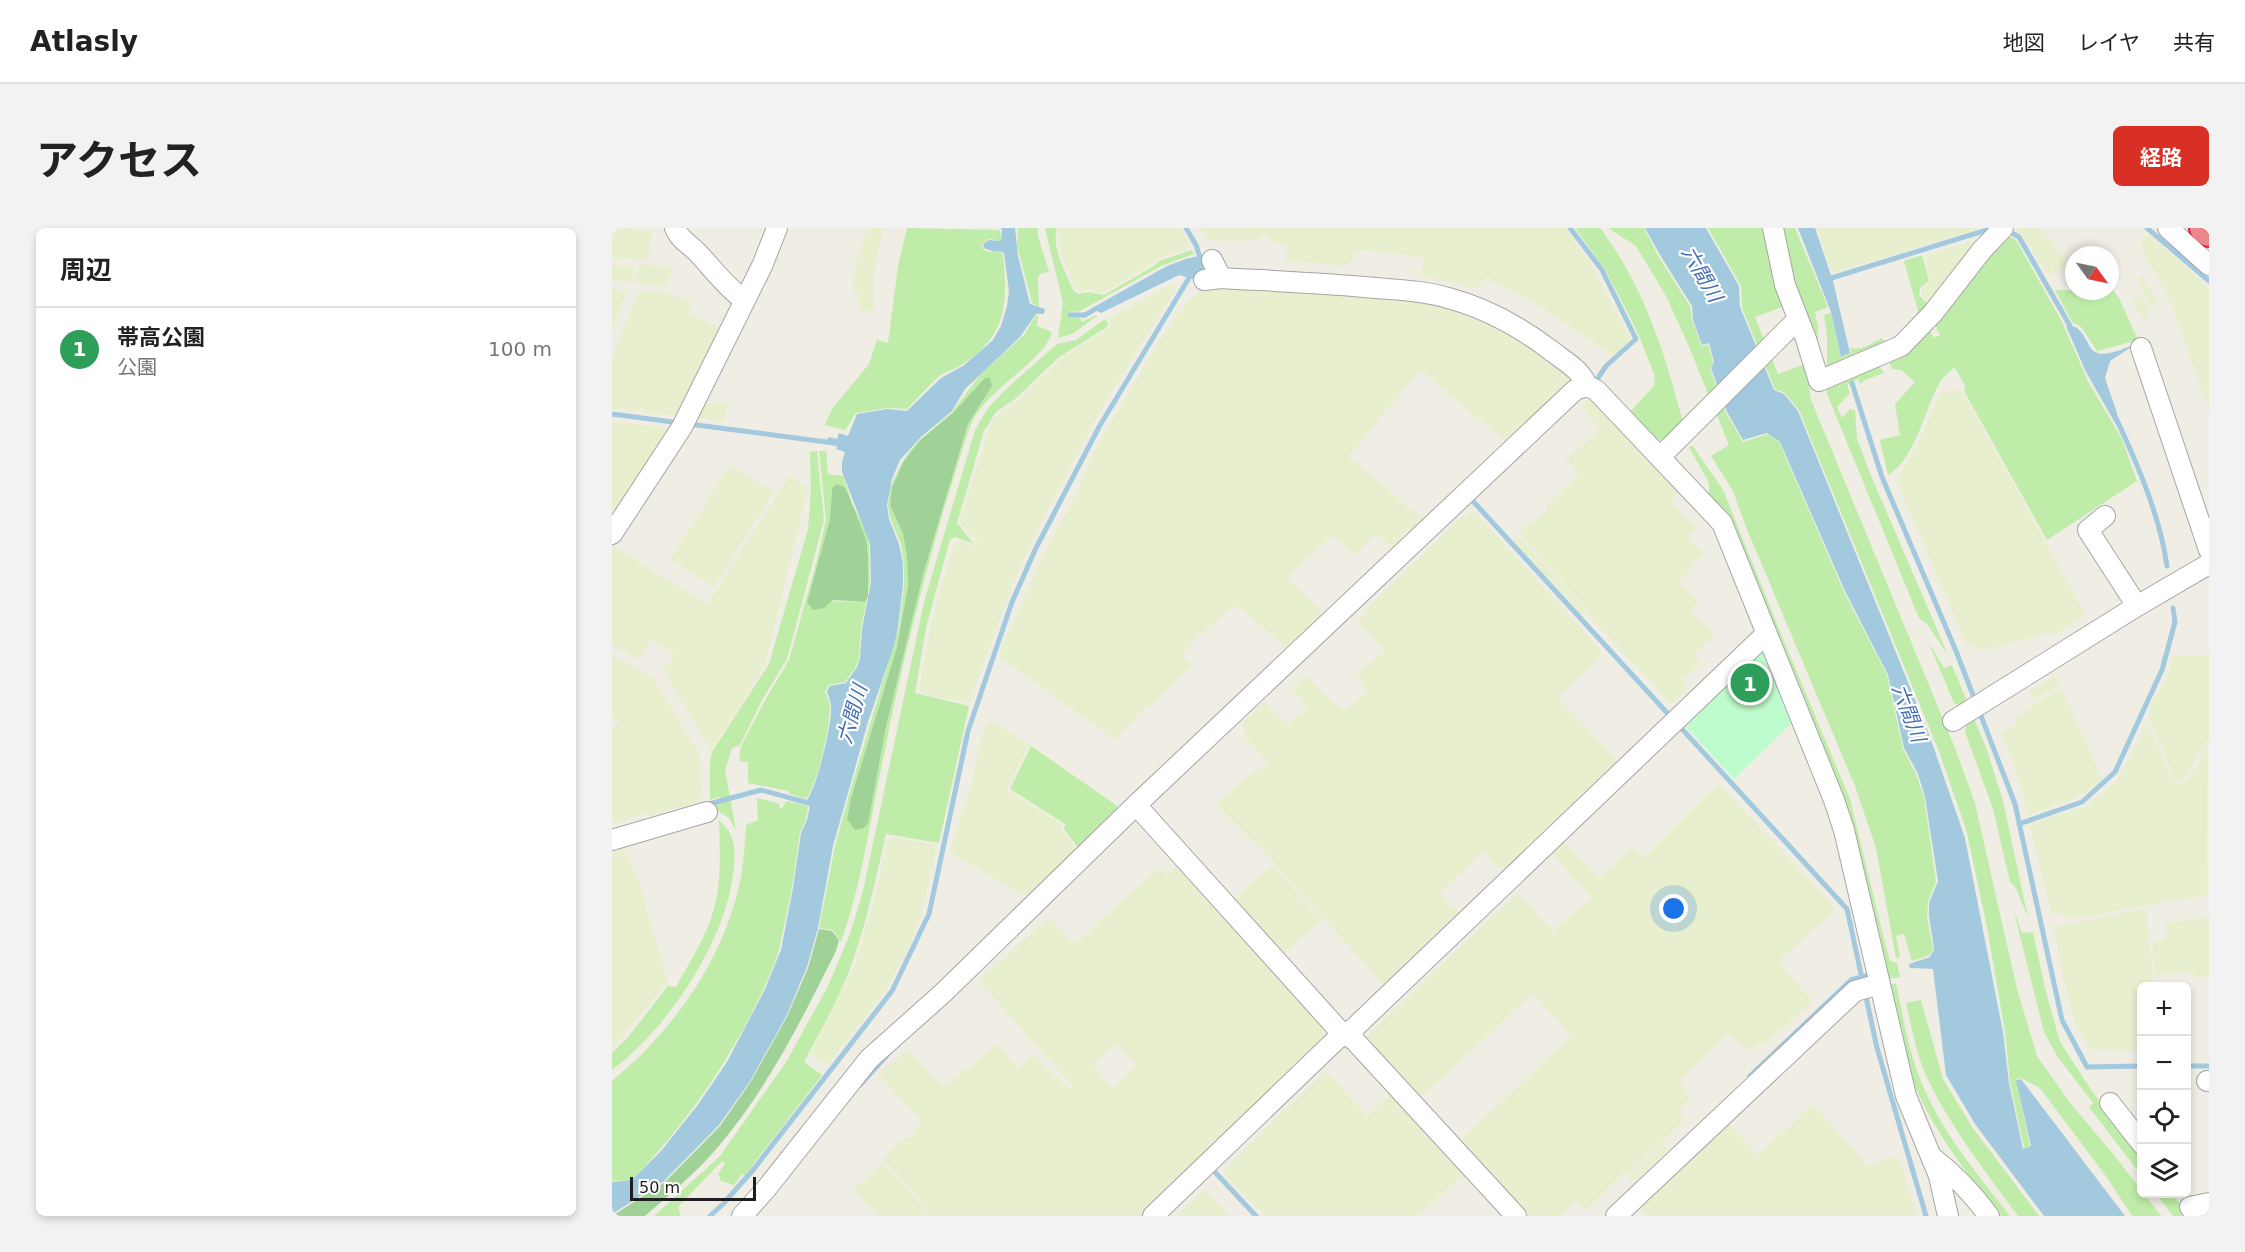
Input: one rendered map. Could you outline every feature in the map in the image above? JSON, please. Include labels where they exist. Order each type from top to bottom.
[{"type":"highway","points":[[2204,228],[2209,232]]},
{"type":"street","points":[[675,228],[680,237],[697,252],[729,289],[744,300]]},
{"type":"street","points":[[612,534],[684,423],[762,266],[777,228]]},
{"type":"street","points":[[1773,228],[1793,323],[1806,339],[1818,381],[1901,346],[1927,320],[1982,250],[2003,228]]},
{"type":"street","points":[[2168,228],[2209,265]]},
{"type":"street","points":[[1212,260],[1213,279],[1359,287],[1421,292],[1449,298],[1483,310],[1515,326],[1543,344],[1585,378],[1587,387]]},
{"type":"street","points":[[1660,458],[1793,323]]},
{"type":"street","points":[[2141,348],[2209,550]]},
{"type":"street","points":[[742,1216],[774,1180],[869,1059],[1140,809],[1575,390],[1587,387],[1596,390],[1722,523],[1844,830],[1869,987],[1906,1096],[1939,1176],[1948,1216]]},
{"type":"street","points":[[2105,516],[2088,530],[2137,606]]},
{"type":"street","points":[[1960,716],[2209,564]]},
{"type":"street","points":[[1153,1216],[1337,1039],[1464,924],[1766,634]]},
{"type":"street","points":[[1140,809],[1337,1028],[1355,1041],[1516,1216]]},
{"type":"street","points":[[612,840],[706,812]]},
{"type":"street","points":[[1616,1216],[1813,1028],[1869,987]]},
{"type":"street","points":[[2110,1103],[2137,1138]]},
{"type":"street","points":[[1931,1157],[1952,1172],[1989,1216]]},
{"type":"green space","points":[[612,228],[632,228],[632,230],[652,232],[648,260],[612,259]]},
{"type":"green space","points":[[868,228],[884,228],[875,265],[873,312],[858,310],[859,294],[853,292],[852,281],[860,248]]},
{"type":"green space","points":[[907,228],[1000,230],[1001,241],[989,239],[982,244],[983,249],[987,252],[997,251],[1003,254],[1004,304],[996,331],[976,355],[939,376],[907,409],[888,408],[856,413],[845,430],[825,425],[832,409],[869,364],[877,340],[888,343],[898,266]]},
{"type":"green space","points":[[1018,228],[1038,228],[1038,236],[1049,272],[1038,276],[1039,307],[1032,303],[1017,245]]},
{"type":"green space","points":[[1045,228],[1057,228],[1056,244],[1060,260],[1073,290],[1078,294],[1089,292],[1104,295],[1159,261],[1192,250],[1194,254],[1161,266],[1078,312],[1070,311],[1069,318],[1080,318],[1082,322],[1097,316],[1072,334],[1058,338],[1063,303]]},
{"type":"green space","points":[[1059,228],[1180,228],[1190,244],[1186,250],[1158,258],[1154,263],[1104,293],[1090,289],[1079,292],[1075,289],[1060,250]]},
{"type":"green space","points":[[1199,228],[1565,228],[1593,267],[1631,340],[1613,356],[1529,299],[1490,281],[1491,278],[1487,277],[1481,285],[1473,288],[1420,275],[1425,259],[1421,257],[1369,251],[1357,252],[1346,266],[1287,261],[1287,244],[1270,241],[1266,235],[1257,240],[1219,241],[1208,239]]},
{"type":"green space","points":[[1575,228],[1600,228],[1616,251],[1641,297],[1660,345],[1683,422],[1669,437],[1659,440],[1652,437],[1627,415],[1654,386],[1655,376],[1636,329],[1606,271]]},
{"type":"green space","points":[[1608,228],[1644,228],[1658,256],[1690,306],[1692,320],[1702,347],[1708,344],[1713,362],[1710,368],[1726,413],[1743,442],[1768,434],[1779,442],[1845,594],[1887,675],[1903,749],[1916,774],[1924,797],[1936,881],[1928,902],[1927,917],[1933,949],[1930,955],[1912,961],[1904,934],[1896,936],[1900,957],[1896,958],[1876,848],[1855,786],[1733,491],[1711,456],[1729,445],[1665,294],[1636,246]]},
{"type":"green space","points":[[1708,228],[1768,228],[1787,305],[1755,317],[1778,374],[1805,364],[1811,400],[1955,748],[1975,803],[2017,989],[2037,1056],[2070,1103],[2137,1185],[2137,1198],[2147,1198],[2161,1216],[2132,1216],[2108,1179],[2040,1088],[2021,1078],[2016,1079],[2030,1146],[2024,1148],[2010,1082],[2005,1032],[1987,927],[1966,829],[1938,749],[1799,410],[1785,393],[1775,389],[1742,308],[1741,286]]},
{"type":"green space","points":[[1778,228],[1795,228],[1828,307],[1815,312],[1818,327],[1818,362]]},
{"type":"green space","points":[[1817,228],[1979,228],[1832,273]]},
{"type":"green space","points":[[2016,228],[2039,228],[2058,248],[2065,261],[2065,266],[2050,276]]},
{"type":"green space","points":[[2005,234],[2016,240],[2061,320],[2089,383],[2122,439],[2137,481],[2047,540],[1964,391],[1965,386],[1956,369],[1953,368],[1940,382],[1912,446],[1897,468],[1888,475],[1880,440],[1900,435],[1895,404],[1915,382],[1901,370],[1892,369],[1888,358],[1929,330],[1934,338],[1940,335],[1934,324]]},
{"type":"green space","points":[[2146,236],[2152,236],[2209,288],[2209,411],[2172,305],[2141,247]]},
{"type":"green space","points":[[1982,238],[1931,305],[1921,295],[1922,289],[1931,282],[1925,256]]},
{"type":"green space","points":[[1922,255],[1929,281],[1920,288],[1919,295],[1930,306],[1920,318],[1904,261]]},
{"type":"green space","points":[[647,264],[673,268],[666,286],[635,284],[638,266]]},
{"type":"green space","points":[[612,265],[634,266],[632,282],[612,281]]},
{"type":"green space","points":[[2142,276],[2158,301],[2153,308],[2136,281]]},
{"type":"green space","points":[[1172,284],[1176,288],[1103,407],[1040,524],[1012,586],[969,703],[924,694],[920,691],[920,684],[931,622],[954,545],[957,541],[976,546],[979,543],[959,523],[991,423],[1061,358],[1109,328],[1111,323],[1109,318]]},
{"type":"green space","points":[[1216,285],[1395,292],[1504,325],[1576,379],[1508,444],[1420,370],[1349,456],[1424,522],[1414,533],[1409,529],[1401,535],[1402,542],[1394,550],[1376,534],[1356,555],[1338,539],[1328,539],[1288,578],[1321,610],[1322,614],[1320,619],[1287,649],[1241,609],[1233,606],[1200,634],[1182,655],[1193,665],[1150,707],[1148,705],[1115,740],[1000,658],[1002,647],[1045,551],[1079,489],[1094,451],[1157,344],[1186,303],[1198,292]]},
{"type":"green space","points":[[612,288],[627,291],[612,330]]},
{"type":"green space","points":[[2055,290],[2065,290],[2065,300],[2119,300],[2119,298],[2138,340],[2097,351],[2081,327],[2072,322]]},
{"type":"green space","points":[[638,292],[662,292],[689,300],[692,304],[688,314],[718,326],[717,330],[723,334],[679,412],[675,415],[644,414],[645,410],[641,407],[639,411],[612,409],[612,358]]},
{"type":"green space","points":[[2139,294],[2152,311],[2144,321],[2131,303]]},
{"type":"green space","points":[[1831,313],[1841,358],[1851,353],[1850,348],[1863,347],[1882,338],[1889,345],[1827,372],[1827,336],[1824,315]]},
{"type":"green space","points":[[1036,315],[1038,316],[1037,326],[1052,332],[1038,355],[1000,388],[977,413],[966,437],[935,540],[911,634],[889,729],[860,875],[841,942],[833,930],[819,928],[835,846],[899,628],[904,585],[901,544],[890,518],[888,505],[890,488],[902,462],[909,452],[919,441],[952,412],[980,375],[1024,335]],"holes":[[[990,378],[992,386],[968,424],[924,571],[886,727],[868,824],[847,819],[851,798],[897,647],[908,586],[907,556],[903,534],[890,505],[892,487],[903,463],[919,441],[953,413],[985,379]]]},
{"type":"green space","points":[[1105,319],[1107,327],[1058,358],[1015,399],[996,412],[984,431],[957,523],[974,544],[955,537],[950,539],[926,628],[915,693],[969,706],[939,843],[886,834],[867,915],[852,963],[836,1001],[804,1062],[822,1075],[745,1175],[742,1174],[734,1185],[721,1181],[718,1174],[725,1163],[722,1161],[678,1207],[681,1216],[654,1216],[720,1156],[786,1062],[828,986],[850,934],[863,891],[924,602],[975,430],[988,408],[1004,391],[1057,344],[1076,340]]},
{"type":"green space","points":[[1877,363],[1884,373],[1860,384],[1858,379],[1847,385],[1850,393],[1837,407],[1842,418],[1850,409],[1855,410],[1857,438],[1869,471],[1948,655],[1927,624],[1919,618],[1825,389],[1828,385]]},
{"type":"green space","points":[[985,378],[990,378],[992,386],[968,424],[924,571],[886,727],[868,824],[855,830],[847,819],[851,798],[897,647],[908,586],[907,556],[903,534],[890,505],[892,487],[903,463],[919,441],[953,413]]},
{"type":"green space","points":[[1957,388],[1963,393],[2086,615],[2054,635],[2045,634],[1981,651],[1979,647],[1967,646],[1896,480],[1916,447],[1942,390],[1951,394]]},
{"type":"green space","points":[[1592,396],[1681,491],[1671,502],[1696,528],[1688,538],[1704,553],[1678,582],[1699,601],[1691,611],[1715,635],[1694,655],[1701,663],[1682,680],[1688,689],[1672,705],[1587,614],[1587,609],[1522,537],[1520,531],[1530,521],[1533,523],[1547,509],[1545,506],[1579,475],[1566,459],[1600,429],[1581,406]]},
{"type":"green space","points":[[702,403],[728,404],[724,422],[696,418]]},
{"type":"green space","points":[[612,421],[669,428],[631,493],[612,519]]},
{"type":"green space","points":[[1692,445],[1723,490],[1850,799],[1890,961],[1897,963],[1900,977],[1888,979],[1878,935],[1709,497],[1709,483],[1689,447]]},
{"type":"green space","points":[[817,451],[824,520],[787,659],[762,700],[740,745],[732,748],[725,770],[736,831],[729,818],[710,806],[720,803],[719,797],[710,800],[712,752],[769,664],[808,529],[811,491],[810,452]]},
{"type":"green space","points":[[819,451],[826,451],[828,474],[843,476],[852,503],[866,531],[869,544],[870,583],[861,628],[859,658],[855,668],[845,682],[829,685],[825,691],[830,707],[828,730],[819,769],[806,799],[790,794],[788,791],[748,783],[748,762],[739,761],[741,746],[789,660],[826,520]],"holes":[[[844,487],[866,539],[864,602],[807,601],[830,519],[832,488]]]},
{"type":"green space","points":[[730,465],[774,492],[714,587],[670,559]]},
{"type":"green space","points":[[790,475],[808,488],[765,665],[711,750],[663,670],[675,654],[652,639],[639,660],[612,646],[612,545],[707,604]]},
{"type":"green space","points":[[837,484],[844,487],[848,494],[866,539],[868,596],[865,602],[833,600],[824,608],[813,610],[807,602],[830,519],[832,488]]},
{"type":"green space","points":[[1474,511],[1601,650],[1598,659],[1558,698],[1622,765],[1512,868],[1499,868],[1484,851],[1440,893],[1463,917],[1384,986],[1268,856],[1216,805],[1255,770],[1258,771],[1268,762],[1244,737],[1246,734],[1242,723],[1264,701],[1288,724],[1308,707],[1291,688],[1306,675],[1335,704],[1347,709],[1368,690],[1363,686],[1364,683],[1359,676],[1354,676],[1385,650],[1358,622],[1369,606],[1462,516]]},
{"type":"green space","points":[[1518,536],[1586,610],[1581,614],[1512,540]]},
{"type":"green space","points":[[1928,641],[1944,668],[1952,665],[1987,750],[2003,801],[2028,918],[2016,888],[2010,882],[1993,809],[1965,732],[1967,723],[1959,705],[1954,703]]},
{"type":"green space","points":[[1762,646],[1794,721],[1734,779],[1682,722]]},
{"type":"green space","points":[[612,655],[652,677],[699,752],[702,796],[698,802],[649,816],[643,813],[615,823],[612,816],[612,727],[619,721],[612,717]]},
{"type":"green space","points":[[2209,655],[2209,739],[2183,779],[2178,781],[2174,778],[2149,715],[2150,706],[2167,678],[2173,656]]},
{"type":"green space","points":[[2056,675],[2061,685],[2034,700],[2029,691]]},
{"type":"green space","points":[[2062,688],[2102,779],[2071,800],[2028,815],[2021,787],[2001,732],[2014,726],[2017,717],[2037,702]]},
{"type":"green space","points":[[988,721],[996,723],[1029,745],[1007,790],[1063,825],[1061,829],[1077,849],[1028,898],[949,852],[971,787],[982,733]]},
{"type":"green space","points":[[2147,723],[2176,785],[2183,783],[2192,774],[2208,744],[2207,895],[2072,919],[2060,914],[2055,916],[2051,913],[2029,824],[2086,806],[2117,780]]},
{"type":"green space","points":[[1031,746],[1116,805],[1119,810],[1080,850],[1064,829],[1065,824],[1010,789]]},
{"type":"green space","points":[[1719,783],[1836,909],[1779,962],[1813,1001],[1766,1043],[1749,1049],[1743,1047],[1729,1033],[1680,1080],[1689,1099],[1679,1112],[1684,1119],[1681,1124],[1627,1175],[1623,1174],[1586,1211],[1576,1201],[1561,1216],[1522,1216],[1459,1141],[1571,1036],[1533,994],[1417,1101],[1364,1041],[1518,892],[1553,931],[1592,898],[1552,854],[1564,842],[1600,877],[1632,847],[1644,858]]},
{"type":"green space","points":[[757,798],[780,804],[779,808],[782,809],[786,801],[808,806],[806,820],[800,832],[792,888],[774,965],[746,1024],[695,1106],[632,1180],[612,1181],[612,1081],[636,1060],[678,1013],[711,960],[735,902],[742,871],[746,825],[758,820]]},
{"type":"green space","points":[[719,820],[731,835],[735,855],[727,902],[718,929],[690,983],[672,1008],[633,1053],[612,1070],[612,1053],[628,1037],[668,986],[676,987],[706,932],[718,890]]},
{"type":"green space","points":[[890,837],[934,844],[937,847],[921,916],[908,950],[883,995],[827,1066],[810,1054],[855,964]]},
{"type":"green space","points":[[623,845],[630,865],[635,869],[668,982],[612,1049],[612,849]]},
{"type":"green space","points":[[1272,865],[1322,920],[1281,956],[1231,902]]},
{"type":"green space","points":[[1178,866],[1331,1032],[1220,1144],[1215,1139],[1206,1147],[1211,1153],[1144,1216],[924,1216],[930,1210],[882,1158],[907,1136],[911,1137],[922,1121],[877,1074],[908,1050],[943,1087],[997,1044],[1019,1068],[1034,1055],[1069,1090],[1073,1086],[979,982],[1049,917],[1074,944],[1160,867],[1167,875]],"holes":[[[1116,1043],[1136,1065],[1113,1088],[1093,1066]]]},
{"type":"green space","points":[[2013,908],[2022,933],[2033,932],[2060,1042],[2094,1094],[2137,1149],[2137,1170],[2089,1107],[2093,1103],[2057,1056],[2044,1032]]},
{"type":"green space","points":[[2146,908],[2154,982],[2137,982],[2137,1051],[2092,1050],[2088,1047],[2074,1022],[2061,970],[2054,927]]},
{"type":"green space","points":[[2209,917],[2209,976],[2197,977],[2191,972],[2155,975],[2152,943],[2167,937],[2167,923]]},
{"type":"green space","points":[[819,929],[832,931],[839,940],[836,951],[783,1052],[753,1101],[718,1147],[683,1183],[645,1216],[612,1216],[665,1182],[720,1126],[750,1083],[787,1017],[808,968]]},
{"type":"green space","points":[[1896,983],[1906,1033],[1929,1100],[1949,1135],[2010,1216],[1999,1216],[1942,1137],[1919,1095],[1909,1072],[1896,1025],[1889,985]]},
{"type":"green space","points":[[1921,1000],[1943,1079],[1972,1127],[2039,1216],[2018,1216],[1970,1151],[1938,1100],[1921,1063],[1906,1003]]},
{"type":"green space","points":[[1326,1070],[1367,1116],[1394,1092],[1468,1171],[1418,1216],[1267,1216],[1254,1206],[1224,1173],[1226,1167]]},
{"type":"green space","points":[[1813,1104],[1870,1167],[1882,1159],[1899,1157],[1917,1216],[1646,1216],[1636,1204],[1725,1120],[1758,1155]]},
{"type":"green space","points":[[1664,1144],[1669,1149],[1633,1183],[1628,1178]]},
{"type":"green space","points":[[883,1163],[926,1210],[920,1216],[875,1216],[876,1214],[853,1189]]},
{"type":"green space","points":[[1205,1189],[1230,1216],[1178,1216],[1178,1214]]},
{"type":"green space","points":[[2159,1198],[2175,1198],[2189,1216],[2173,1216]]},
{"type":"water","name":"六間川","points":[[999,228],[1015,228],[1018,256],[1030,304],[1045,309],[1044,314],[1036,314],[1020,337],[965,389],[952,411],[921,437],[900,460],[892,479],[887,505],[903,564],[898,628],[868,722],[833,846],[818,928],[807,967],[786,1017],[749,1083],[719,1125],[664,1181],[612,1214],[612,1182],[632,1180],[661,1151],[697,1106],[727,1062],[765,989],[781,950],[801,833],[810,805],[807,800],[820,768],[830,725],[831,705],[827,691],[830,686],[846,683],[857,667],[871,582],[870,544],[842,472],[845,452],[836,449],[837,446],[827,444],[828,437],[837,439],[839,433],[848,436],[857,414],[888,409],[907,411],[941,378],[963,366],[993,340],[1001,326],[1009,291],[1004,253],[986,249],[983,244],[989,240],[1001,241],[1002,229]]},
{"type":"water","name":"六間川","points":[[1645,228],[1706,228],[1739,286],[1740,307],[1774,390],[1784,394],[1798,411],[1929,734],[1965,838],[2023,1149],[2031,1146],[2016,1080],[2021,1079],[2125,1216],[2044,1216],[1975,1124],[1946,1075],[1933,969],[1910,968],[1909,964],[1930,957],[1934,949],[1929,903],[1938,881],[1925,797],[1918,774],[1904,748],[1888,675],[1845,591],[1780,442],[1767,433],[1743,440],[1727,412],[1711,368],[1714,362],[1709,343],[1702,345],[1693,320],[1692,306]]},
{"type":"water","points":[[1798,228],[1815,228],[1833,281],[1850,353],[1841,357],[1831,312]]},
{"type":"water","points":[[1206,254],[1211,264],[1199,281],[1179,275],[1101,313],[1097,311],[1082,317],[1085,312],[1167,266]]},
{"type":"water","points":[[2066,326],[2076,327],[2090,347],[2099,353],[2112,353],[2136,344],[2110,361],[2105,378],[2117,413],[2119,430],[2086,372]]},
{"type":"waterway","points":[[1186,228],[1196,245],[1201,261]]},
{"type":"waterway","points":[[1570,228],[1602,270],[1636,339],[1606,366],[1598,378]]},
{"type":"waterway","points":[[1825,280],[1993,228]]},
{"type":"waterway","points":[[2147,228],[2209,281]]},
{"type":"waterway","points":[[2010,232],[2019,237],[2073,331]]},
{"type":"waterway","points":[[710,1216],[753,1170],[892,991],[929,914],[968,731],[1012,602],[1036,548],[1099,427],[1192,273]]},
{"type":"waterway","points":[[1070,315],[1089,313]]},
{"type":"waterway","points":[[1852,383],[1882,477],[1956,651],[2015,804],[2062,1020],[2087,1067],[2137,1066]]},
{"type":"waterway","points":[[612,414],[680,423]]},
{"type":"waterway","points":[[2116,418],[2140,471],[2159,528],[2167,566]]},
{"type":"waterway","points":[[689,424],[834,443]]},
{"type":"waterway","points":[[1471,499],[1847,909],[1877,1048],[1926,1216]]},
{"type":"waterway","points":[[2019,824],[2082,802],[2115,772],[2162,670],[2175,622],[2173,608]]},
{"type":"waterway","points":[[705,805],[761,790],[812,804]]},
{"type":"waterway","points":[[1750,1076],[1851,980],[1868,975]]},
{"type":"waterway","points":[[860,1085],[888,1054]]},
{"type":"waterway","points":[[2191,1066],[2209,1066]]},
{"type":"waterway","points":[[1213,1170],[1256,1216]]},
{"type":"place","name":"帯高公園","points":[[1750,683]]}]
